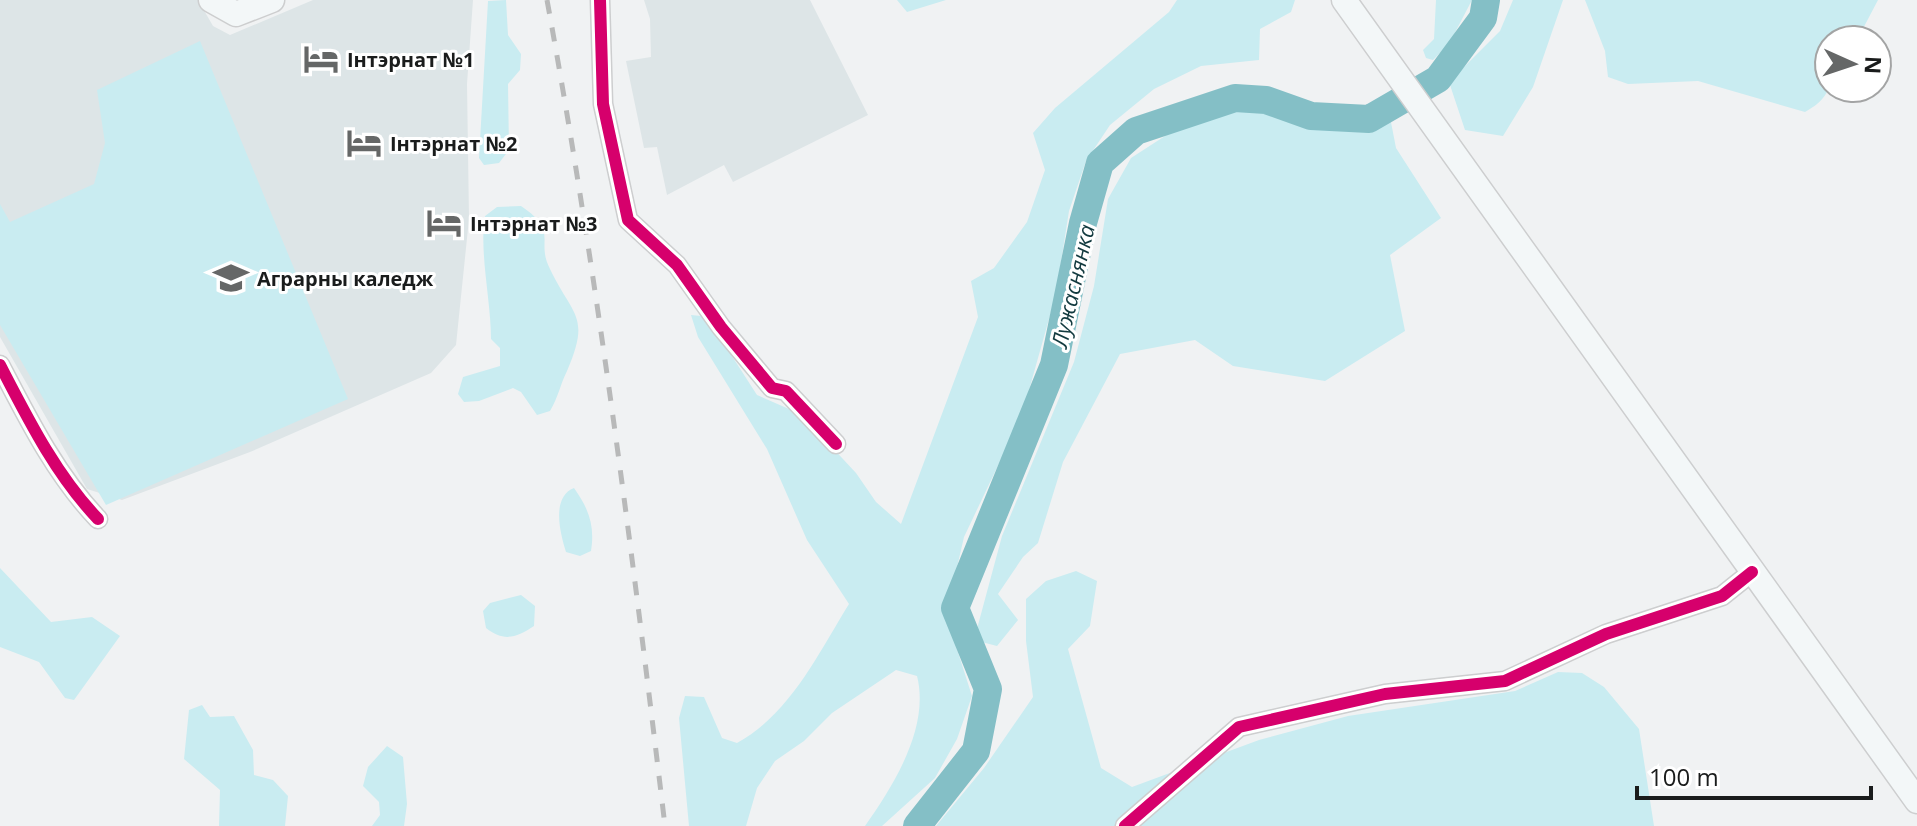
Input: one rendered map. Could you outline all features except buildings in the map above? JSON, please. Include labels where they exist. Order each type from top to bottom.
[{"type":"main road","points":[[211,0],[236,14],[272,0]]},
{"type":"main road","points":[[1344,1],[1917,801]]},
{"type":"street","points":[[600,0],[603,104],[628,220],[677,265],[721,327],[772,388],[786,391],[836,444]]},
{"type":"street","points":[[0,365],[38,436],[81,501],[98,519]]},
{"type":"street","points":[[1125,826],[1239,727],[1385,694],[1460,689],[1505,681],[1606,634],[1722,596],[1752,572]]},
{"type":"shaded area","name":"Аграрны каледж","points":[[0,0],[198,0],[213,26],[230,35],[313,0],[473,0],[467,84],[469,219],[456,345],[431,373],[250,452],[122,500],[87,489],[0,337]]},
{"type":"shaded area","points":[[506,0],[508,35],[521,54],[520,70],[508,84],[509,150],[499,163],[484,165],[479,158],[488,1]]},
{"type":"shaded area","points":[[644,0],[810,0],[868,115],[733,182],[724,165],[667,195],[657,147],[644,148],[626,61],[651,57],[650,19]]},
{"type":"shaded area","points":[[897,0],[946,0],[907,12]]},
{"type":"shaded area","points":[[1177,0],[1295,0],[1291,12],[1260,29],[1259,60],[1201,66],[1154,89],[1110,125],[1086,161],[1069,211],[1056,294],[1022,415],[964,537],[946,615],[972,696],[957,739],[935,778],[882,826],[865,826],[898,774],[914,735],[918,715],[920,695],[917,676],[896,670],[832,713],[804,741],[775,761],[757,788],[746,826],[689,826],[679,718],[685,696],[704,697],[722,738],[737,743],[756,731],[788,699],[849,604],[807,540],[767,449],[698,337],[691,315],[701,316],[719,336],[757,395],[789,409],[815,429],[856,473],[876,502],[901,524],[978,317],[971,281],[994,268],[1027,222],[1045,170],[1033,133],[1055,108],[1169,12]]},
{"type":"shaded area","points":[[1436,0],[1472,0],[1449,44],[1433,60],[1426,58],[1423,50],[1434,39]]},
{"type":"shaded area","points":[[1513,0],[1563,0],[1533,87],[1503,136],[1465,130],[1449,82],[1500,31]]},
{"type":"shaded area","points":[[1585,0],[1878,0],[1865,24],[1813,24],[1813,104],[1817,104],[1805,112],[1698,81],[1628,84],[1608,77],[1605,51]]},
{"type":"shaded area","points":[[200,41],[348,399],[106,505],[0,325],[0,204],[10,222],[94,184],[105,143],[97,90]]},
{"type":"shaded area","points":[[1216,103],[1277,107],[1329,122],[1390,117],[1396,148],[1441,218],[1390,255],[1405,331],[1325,381],[1233,366],[1195,340],[1120,354],[1063,462],[1038,543],[1023,557],[998,594],[1018,620],[997,646],[974,640],[1002,536],[1074,362],[1094,286],[1108,199],[1131,158]]},
{"type":"shaded area","points":[[521,206],[540,223],[546,259],[572,308],[578,327],[574,353],[555,401],[550,411],[537,415],[521,392],[513,388],[479,401],[464,402],[458,394],[463,377],[500,366],[500,348],[491,339],[483,245],[485,216],[497,207]]},
{"type":"shaded area","points":[[574,488],[584,503],[592,534],[591,551],[580,556],[566,552],[559,516],[562,499]]},
{"type":"shaded area","points":[[0,568],[51,622],[92,617],[120,636],[74,700],[65,698],[39,662],[0,647]]},
{"type":"shaded area","points":[[1076,571],[1097,581],[1090,626],[1068,649],[1101,768],[1132,787],[1259,740],[1348,716],[1515,691],[1558,672],[1582,673],[1604,687],[1639,729],[1654,826],[936,826],[984,768],[1033,697],[1026,641],[1026,599],[1046,581]]},
{"type":"shaded area","points":[[521,595],[535,606],[534,626],[510,637],[486,628],[483,611],[490,603]]},
{"type":"shaded area","points":[[202,705],[210,717],[234,716],[253,750],[254,775],[273,780],[288,796],[285,826],[219,826],[220,790],[184,759],[189,710]]},
{"type":"shaded area","points":[[387,746],[403,757],[407,804],[404,826],[372,826],[380,815],[379,802],[363,786],[368,767]]},
{"type":"waterway","name":"Лужаснянка","points":[[917,826],[976,751],[988,689],[955,608],[1054,365],[1083,223],[1100,163],[1136,131],[1235,98],[1266,100],[1311,116],[1369,119],[1438,79],[1483,18],[1486,0]]},
{"type":"railway","points":[[547,0],[582,206],[612,412],[665,826]]},
{"type":"cycle path","points":[[600,0],[603,104],[628,220],[677,265],[721,327],[772,388],[786,391],[836,444]]},
{"type":"cycle path","points":[[0,365],[56,465],[98,519]]},
{"type":"cycle path","points":[[1125,826],[1239,727],[1385,694],[1505,681],[1606,634],[1722,596],[1752,572]]},
{"type":"place","name":"Інтэрнат №1","points":[[321,59]]},
{"type":"place","name":"Інтэрнат №2","points":[[364,143]]},
{"type":"place","name":"Інтэрнат №3","points":[[444,223]]},
{"type":"place","name":"Аграрны каледж","points":[[231,278]]}]
